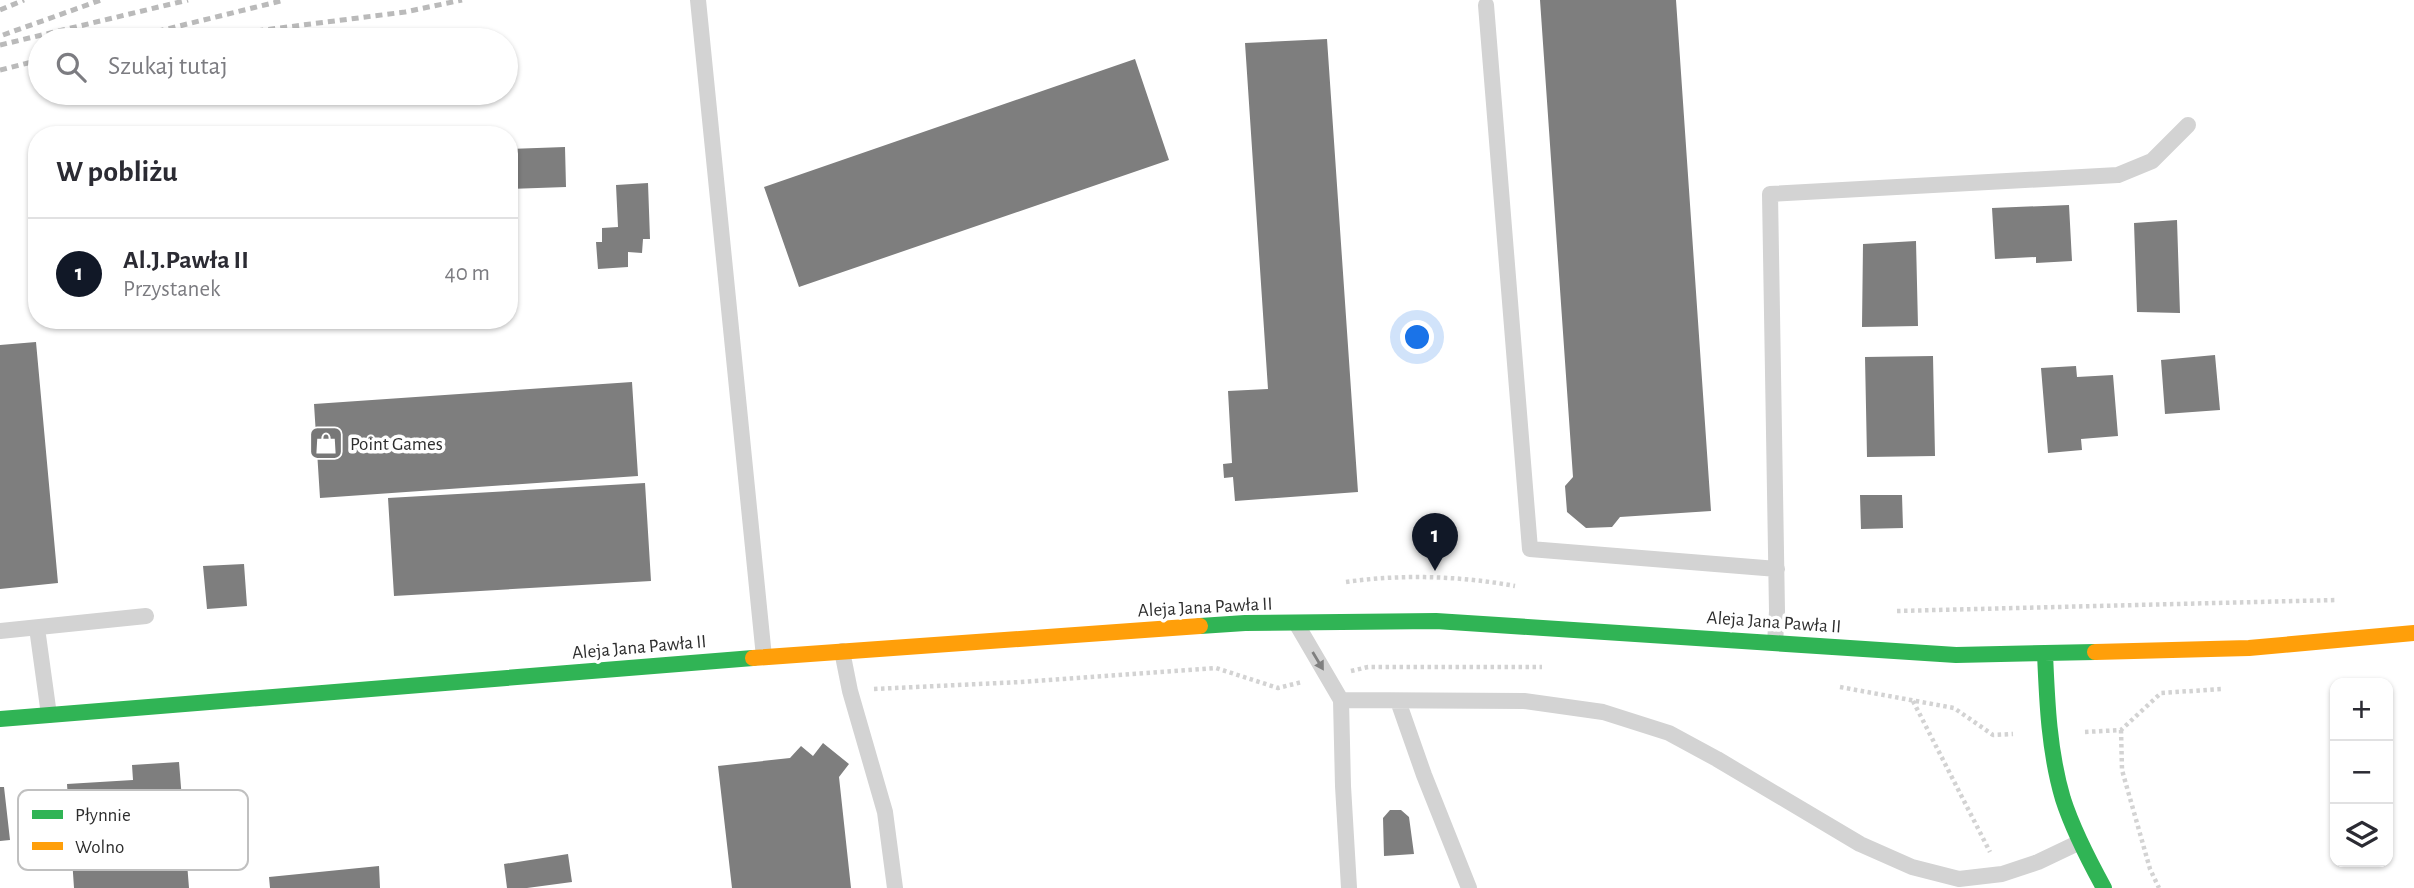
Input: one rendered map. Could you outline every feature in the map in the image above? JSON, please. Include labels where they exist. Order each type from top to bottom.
[{"type":"main road","name":"Aleja Jana Pawła II","points":[[0,719],[764,657],[1245,623],[1436,621],[1956,655],[2249,648],[2414,633]]},
{"type":"main road","points":[[2045,653],[2049,733],[2059,784],[2080,842],[2104,888]]},
{"type":"lane","points":[[698,0],[764,657]]},
{"type":"lane","points":[[1486,5],[1530,549],[1777,569]]},
{"type":"lane","points":[[1775,643],[1777,569],[1770,194],[2118,175],[2152,161],[2188,125]]},
{"type":"lane","points":[[0,631],[146,616]]},
{"type":"lane","points":[[1295,622],[1341,700],[1349,888]]},
{"type":"lane","points":[[37,628],[48,715]]},
{"type":"lane","points":[[842,651],[850,691],[885,812],[895,888]]},
{"type":"lane","points":[[1341,700],[1524,701],[1603,712],[1669,733],[1860,844],[1913,867],[1959,879],[2002,874],[2038,862],[2080,842]]},
{"type":"lane","points":[[1398,701],[1469,888]]},
{"type":"path","points":[[850,691],[1216,668],[1278,688],[1368,667],[1543,667]]},
{"type":"path","points":[[1835,686],[1954,708],[1993,734],[2121,730],[2161,693],[2224,689]]},
{"type":"path","points":[[1913,700],[2002,874]]},
{"type":"path","points":[[2121,730],[2122,770],[2150,869],[2159,888]]},
{"type":"building","points":[[1540,0],[1676,0],[1711,511],[1620,517],[1612,527],[1586,528],[1567,512],[1565,486],[1573,477]]},
{"type":"building","points":[[1327,39],[1358,492],[1235,501],[1233,477],[1224,478],[1223,464],[1232,463],[1228,391],[1268,389],[1245,43]]},
{"type":"building","points":[[1135,59],[1169,160],[799,287],[764,187]]},
{"type":"building","points":[[565,147],[566,187],[518,189],[518,149]]},
{"type":"building","points":[[648,183],[650,239],[643,239],[642,253],[628,252],[628,267],[598,269],[596,242],[602,242],[602,228],[618,227],[616,185]]},
{"type":"building","points":[[2069,205],[2072,261],[2036,263],[2036,257],[1995,259],[1992,208]]},
{"type":"building","points":[[2177,220],[2180,313],[2137,312],[2134,223]]},
{"type":"building","points":[[1916,241],[1918,326],[1862,327],[1863,244]]},
{"type":"building","points":[[36,342],[58,583],[0,589],[0,345]]},
{"type":"building","points":[[2215,355],[2220,410],[2165,414],[2161,360]]},
{"type":"building","points":[[1933,356],[1935,456],[1867,457],[1865,357]]},
{"type":"building","points":[[2076,366],[2077,377],[2113,375],[2118,436],[2081,439],[2082,450],[2048,453],[2041,368]]},
{"type":"building","points":[[632,382],[638,476],[320,498],[314,404]]},
{"type":"building","points":[[645,483],[651,581],[394,596],[388,498]]},
{"type":"building","points":[[1860,495],[1902,495],[1903,528],[1861,529]]},
{"type":"building","points":[[244,564],[247,606],[207,609],[203,566]]},
{"type":"building","points":[[823,743],[849,764],[839,777],[851,888],[732,888],[718,766],[790,758],[801,746],[813,756]]},
{"type":"building","points":[[179,762],[181,790],[67,790],[67,784],[133,780],[132,765]]},
{"type":"building","points":[[0,787],[4,787],[10,840],[0,841]]},
{"type":"building","points":[[1390,810],[1401,810],[1409,817],[1414,854],[1384,856],[1383,818]]},
{"type":"building","points":[[568,854],[572,882],[507,888],[504,864]]},
{"type":"building","points":[[379,866],[380,888],[270,888],[269,877]]},
{"type":"building","points":[[73,870],[188,870],[189,888],[74,888]]},
{"type":"railway","points":[[0,10],[24,0]]},
{"type":"railway","points":[[3,35],[101,0]]},
{"type":"railway","points":[[71,28],[188,0]]},
{"type":"railway","points":[[171,28],[285,0]]},
{"type":"railway","points":[[279,28],[405,12],[462,0]]},
{"type":"railway","points":[[0,45],[28,38]]},
{"type":"railway","points":[[0,70],[28,63]]},
{"type":"traffic: fast","points":[[1200,626],[1436,621],[1956,655],[2095,652]]},
{"type":"traffic: fast","points":[[2045,653],[2050,727],[2058,781],[2076,833],[2104,888]]},
{"type":"traffic: fast","points":[[0,719],[753,658]]},
{"type":"traffic: slow","points":[[753,658],[1200,626]]},
{"type":"traffic: slow","points":[[2095,652],[2249,648],[2414,633]]},
{"type":"place","name":"Point Games","points":[[326,443]]},
{"type":"place","name":"Al.J.Pawła II","points":[[1435,571]]}]
